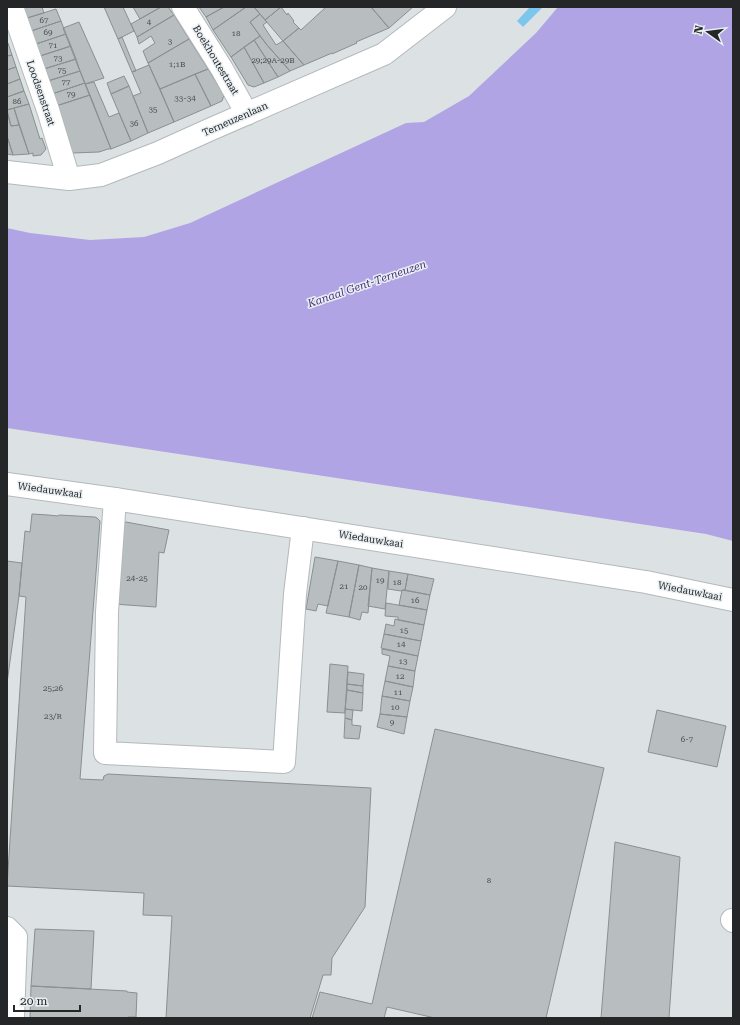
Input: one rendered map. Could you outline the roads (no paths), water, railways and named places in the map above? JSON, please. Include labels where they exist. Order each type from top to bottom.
[{"type":"street","name":"Loodsenstraat","points":[[12,7],[48,110],[69,179]]},
{"type":"street","name":"Boekhoutestraat","points":[[183,7],[222,69],[247,114]]},
{"type":"street","name":"Terneuzenlaan","points":[[7,172],[69,179],[102,175],[384,54],[445,7]]},
{"type":"street","name":"Wiedauwkaai","points":[[7,484],[115,499],[646,582],[733,600]]},
{"type":"street","points":[[115,499],[107,612],[105,753],[284,762],[295,594],[302,528]]},
{"type":"street","points":[[7,928],[16,937],[13,1018]]},
{"type":"water","name":"Kanaal Gent-Terneuzen","points":[[558,7],[733,7],[733,541],[706,534],[7,428],[7,228],[30,233],[90,240],[144,237],[190,223],[406,123],[424,122],[469,96],[536,33]]}]
